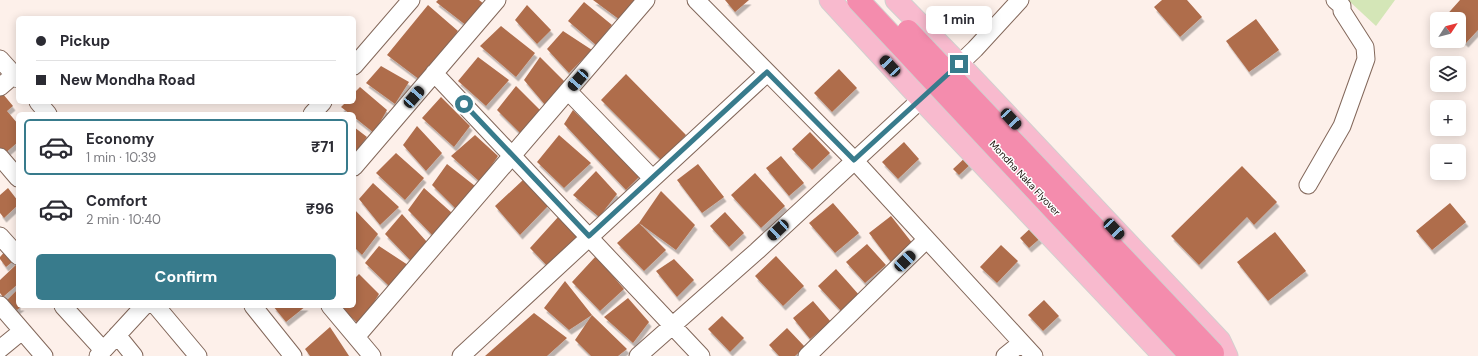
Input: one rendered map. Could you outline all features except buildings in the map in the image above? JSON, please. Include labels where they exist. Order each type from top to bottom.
[{"type":"highway","name":"Mondha Naka Flyover","points":[[858,0],[1191,356]]},
{"type":"highway","name":"Mondha Naka Flyover","points":[[878,0],[1220,354]]},
{"type":"main road","points":[[830,0],[920,100],[1164,356]]},
{"type":"main road","points":[[896,0],[959,64],[1220,341],[1220,354]]},
{"type":"street","points":[[356,165],[497,0]]},
{"type":"street","points":[[356,337],[646,0]]},
{"type":"street","points":[[696,0],[854,160],[1034,356]]},
{"type":"street","points":[[638,356],[757,251],[959,64],[1020,0]]},
{"type":"street","points":[[1308,185],[1342,126],[1367,53],[1365,47],[1342,11],[1342,6],[1335,0]]},
{"type":"street","points":[[356,64],[409,1]]},
{"type":"street","points":[[0,59],[16,77],[0,87]]},
{"type":"street","points":[[461,356],[767,72]]},
{"type":"street","points":[[434,73],[701,356]]},
{"type":"street","points":[[568,91],[652,178]]},
{"type":"street","points":[[40,104],[46,112]]},
{"type":"street","points":[[314,112],[321,104]]},
{"type":"street","points":[[0,157],[16,176]]},
{"type":"street","points":[[0,236],[16,254]]},
{"type":"street","points":[[807,356],[926,240]]},
{"type":"street","points":[[0,305],[44,356]]},
{"type":"street","points":[[65,308],[100,353],[117,335],[136,309]]},
{"type":"street","points":[[158,308],[198,356]]},
{"type":"street","points":[[255,308],[293,356]]},
{"type":"street","points":[[332,308],[372,356]]},
{"type":"street","points":[[0,348],[22,331]]},
{"type":"street","points":[[117,335],[134,356]]},
{"type":"street","points":[[1005,356],[1021,343]]},
{"type":"green space","points":[[1348,0],[1395,0],[1376,26]]},
{"type":"route","points":[[464,104],[589,236],[767,72],[854,160],[959,64]]}]
